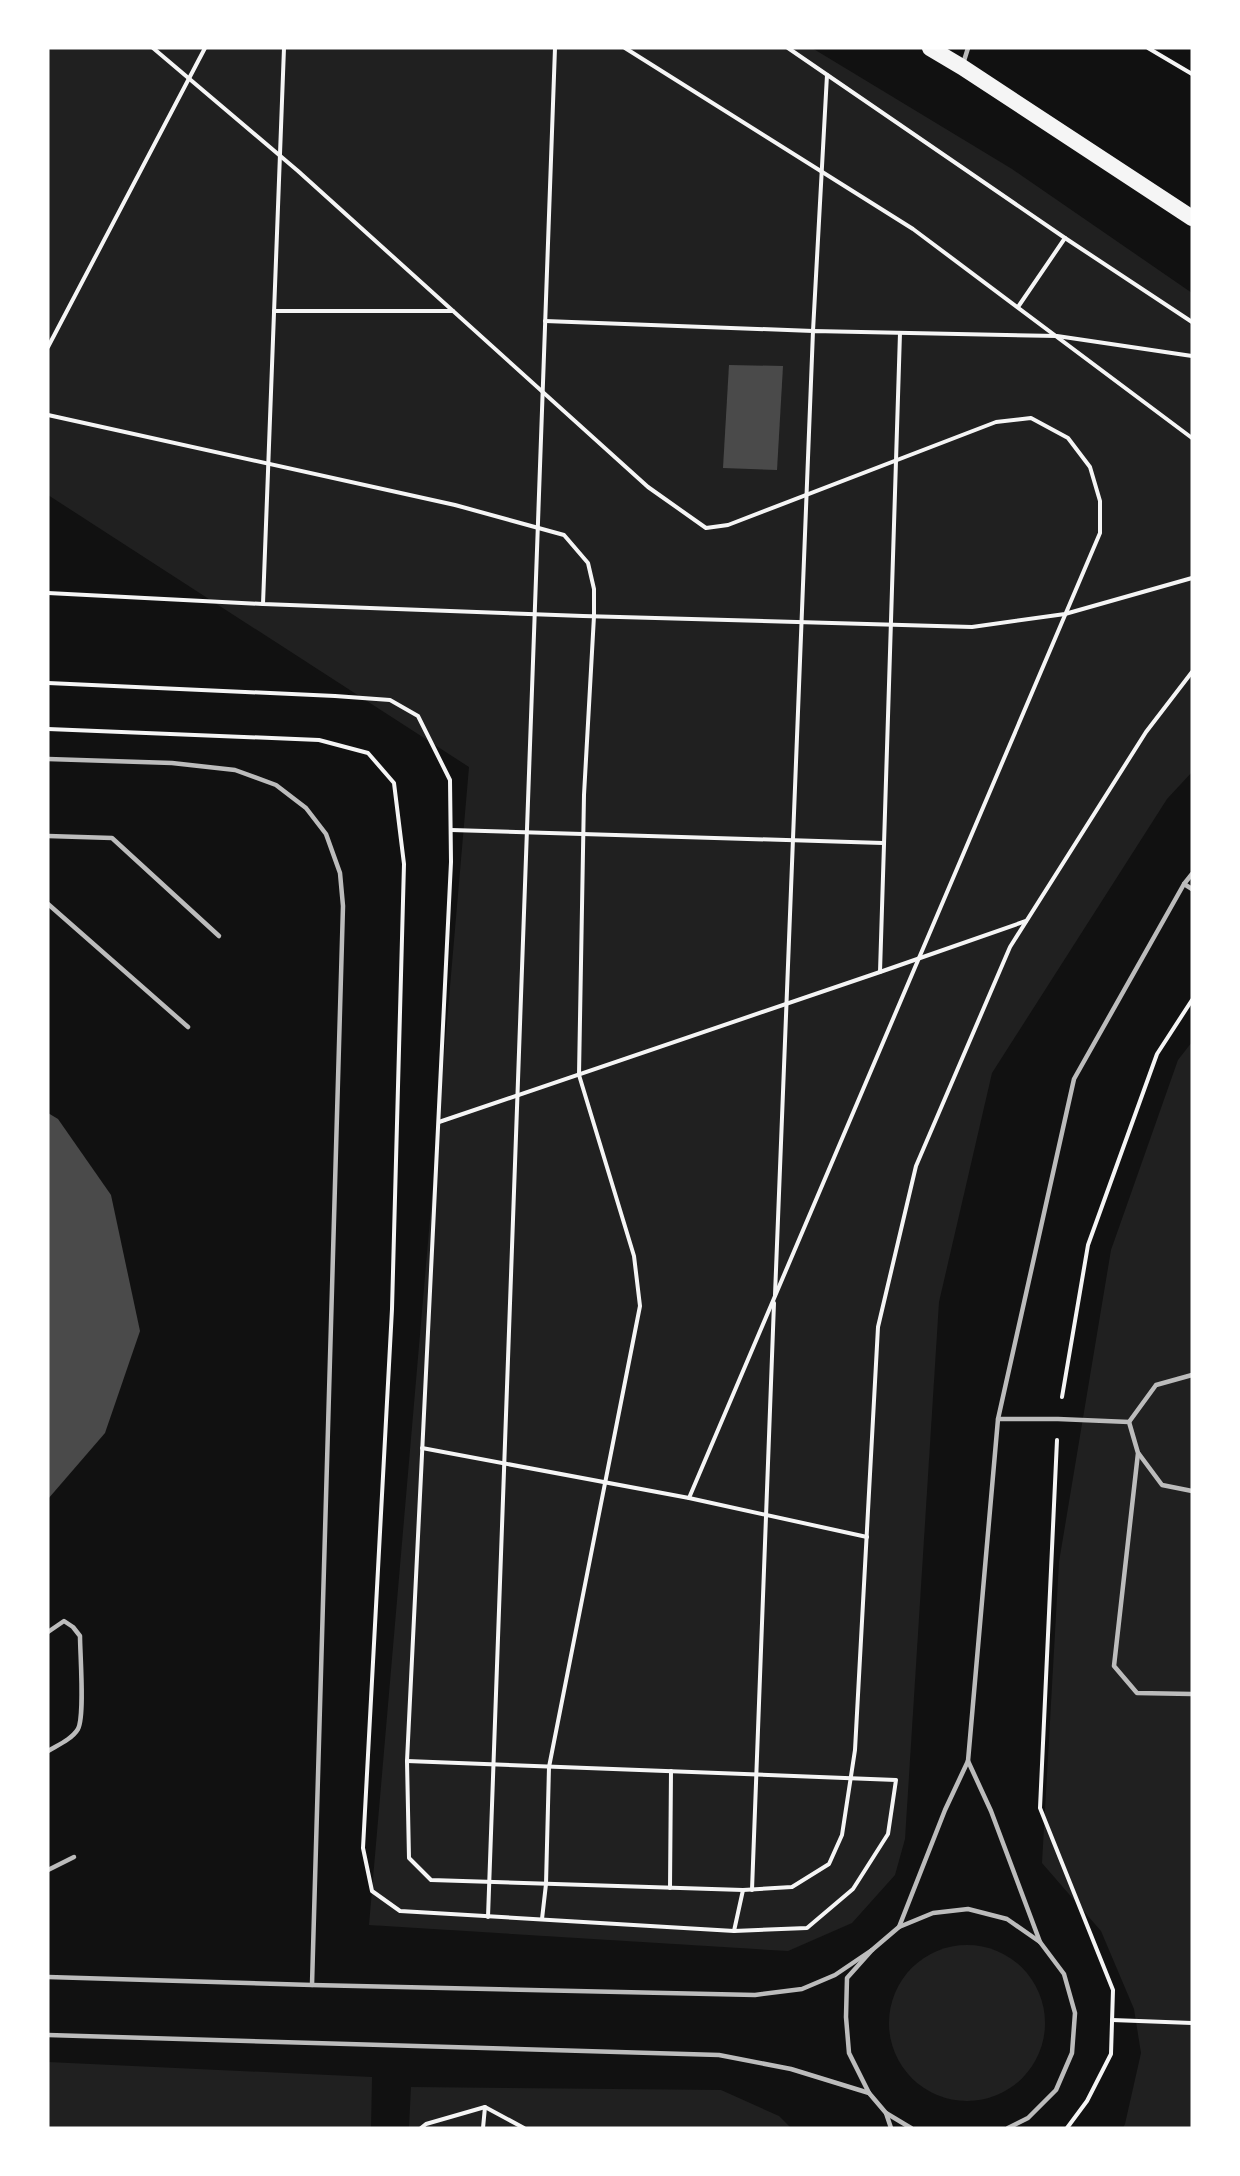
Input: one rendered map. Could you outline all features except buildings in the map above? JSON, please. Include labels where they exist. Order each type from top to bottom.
[{"type":"highway","points":[[930,48],[1192,218]]},
{"type":"lane","points":[[962,67],[968,48]]},
{"type":"lane","points":[[48,759],[172,763],[236,770],[276,785],[306,808],[326,834],[340,873],[343,918],[312,1985]]},
{"type":"lane","points":[[48,836],[112,838],[219,936]]},
{"type":"lane","points":[[900,1927],[945,1810],[968,1761],[998,1419],[1074,1079],[1184,884],[1192,874]]},
{"type":"lane","points":[[1184,884],[1192,889]]},
{"type":"lane","points":[[48,904],[188,1027]]},
{"type":"lane","points":[[1129,1422],[1156,1385],[1192,1375]]},
{"type":"lane","points":[[998,1419],[1129,1422]]},
{"type":"lane","points":[[1129,1422],[1138,1453],[1162,1485],[1192,1491]]},
{"type":"lane","points":[[1138,1453],[1114,1666],[1137,1693],[1192,1694]]},
{"type":"lane","points":[[48,1632],[64,1621],[74,1627],[80,1636],[81,1716],[78,1729],[67,1740],[48,1751]]},
{"type":"lane","points":[[968,1761],[991,1811],[1040,1942],[1064,1974],[1075,2013],[1072,2053],[1056,2090],[1028,2118],[1008,2128]]},
{"type":"lane","points":[[48,1870],[74,1857]]},
{"type":"lane","points":[[48,1977],[755,1995],[802,1989],[835,1975],[872,1950],[900,1927],[933,1913],[968,1909],[1007,1919],[1040,1942]]},
{"type":"lane","points":[[872,1950],[847,1978],[846,2017],[849,2053],[868,2093],[886,2113],[911,2128]]},
{"type":"lane","points":[[48,2035],[719,2055],[791,2069],[868,2093]]},
{"type":"lane","points":[[886,2113],[891,2128]]},
{"type":"lane","points":[[1023,2128],[1028,2118]]},
{"type":"path","points":[[153,48],[280,156],[648,487],[706,528],[728,525],[996,422],[1031,418],[1068,438],[1090,467],[1100,501],[1100,533],[689,1498]]},
{"type":"path","points":[[48,347],[205,48]]},
{"type":"path","points":[[263,604],[284,48]]},
{"type":"path","points":[[488,1917],[555,48]]},
{"type":"path","points":[[625,48],[914,229],[1192,438]]},
{"type":"path","points":[[788,48],[1192,322]]},
{"type":"path","points":[[1148,48],[1192,74]]},
{"type":"path","points":[[752,1890],[806,495],[827,75]]},
{"type":"path","points":[[1018,307],[1065,238]]},
{"type":"path","points":[[274,311],[453,311]]},
{"type":"path","points":[[545,321],[813,331],[1057,336],[1192,356]]},
{"type":"path","points":[[880,972],[900,333]]},
{"type":"path","points":[[48,415],[455,505],[564,535],[588,563],[594,589],[594,616],[584,834],[579,1075],[634,1256],[640,1306],[549,1767],[546,1884],[542,1919]]},
{"type":"path","points":[[48,593],[263,604],[972,627],[1065,614],[1192,578]]},
{"type":"path","points":[[48,683],[390,700],[418,716],[450,780],[452,862],[407,1761],[409,1858],[431,1880],[752,1890],[792,1887],[829,1864],[842,1835],[855,1750],[878,1327],[916,1166],[1010,947],[1146,732],[1192,672]]},
{"type":"path","points":[[48,729],[319,740],[368,753],[394,783],[404,864],[392,1309],[363,1848],[372,1891],[400,1911],[734,1931],[807,1928],[853,1889],[888,1834],[896,1780],[407,1761]]},
{"type":"path","points":[[451,830],[884,843]]},
{"type":"path","points":[[439,1122],[786,1005],[1027,920]]},
{"type":"path","points":[[1067,2128],[1087,2101],[1111,2054],[1113,1990],[1040,1808],[1058,1419],[1088,1245],[1157,1054],[1192,999]]},
{"type":"path","points":[[423,1448],[689,1498],[867,1537]]},
{"type":"path","points":[[670,1888],[671,1771]]},
{"type":"path","points":[[734,1931],[743,1890]]},
{"type":"path","points":[[1112,2020],[1192,2023]]},
{"type":"path","points":[[483,2128],[485,2107]]},
{"type":"path","points":[[421,2128],[426,2124],[485,2107],[524,2128]]},
{"type":"shaded area","points":[[48,48],[812,48],[1012,169],[1192,293],[1192,772],[1167,799],[992,1073],[939,1302],[905,1839],[895,1875],[852,1923],[788,1951],[369,1925],[469,767],[48,495]]},
{"type":"shaded area","points":[[1192,1042],[1192,2128],[1123,2128],[1141,2053],[1134,2009],[1101,1931],[1042,1863],[1059,1562],[1111,1250],[1178,1060]]},
{"type":"shaded area","points":[[967,1945],[982,1946],[997,1951],[1022,1968],[1039,1993],[1044,2008],[1044,2038],[1039,2053],[1022,2078],[997,2095],[982,2100],[967,2101],[952,2100],[937,2095],[912,2078],[895,2053],[890,2038],[889,2023],[890,2008],[895,1993],[912,1968],[937,1951],[952,1946]]},
{"type":"shaded area","points":[[48,2062],[372,2077],[371,2128],[48,2128]]},
{"type":"shaded area","points":[[411,2087],[721,2090],[779,2116],[791,2128],[409,2128]]}]
